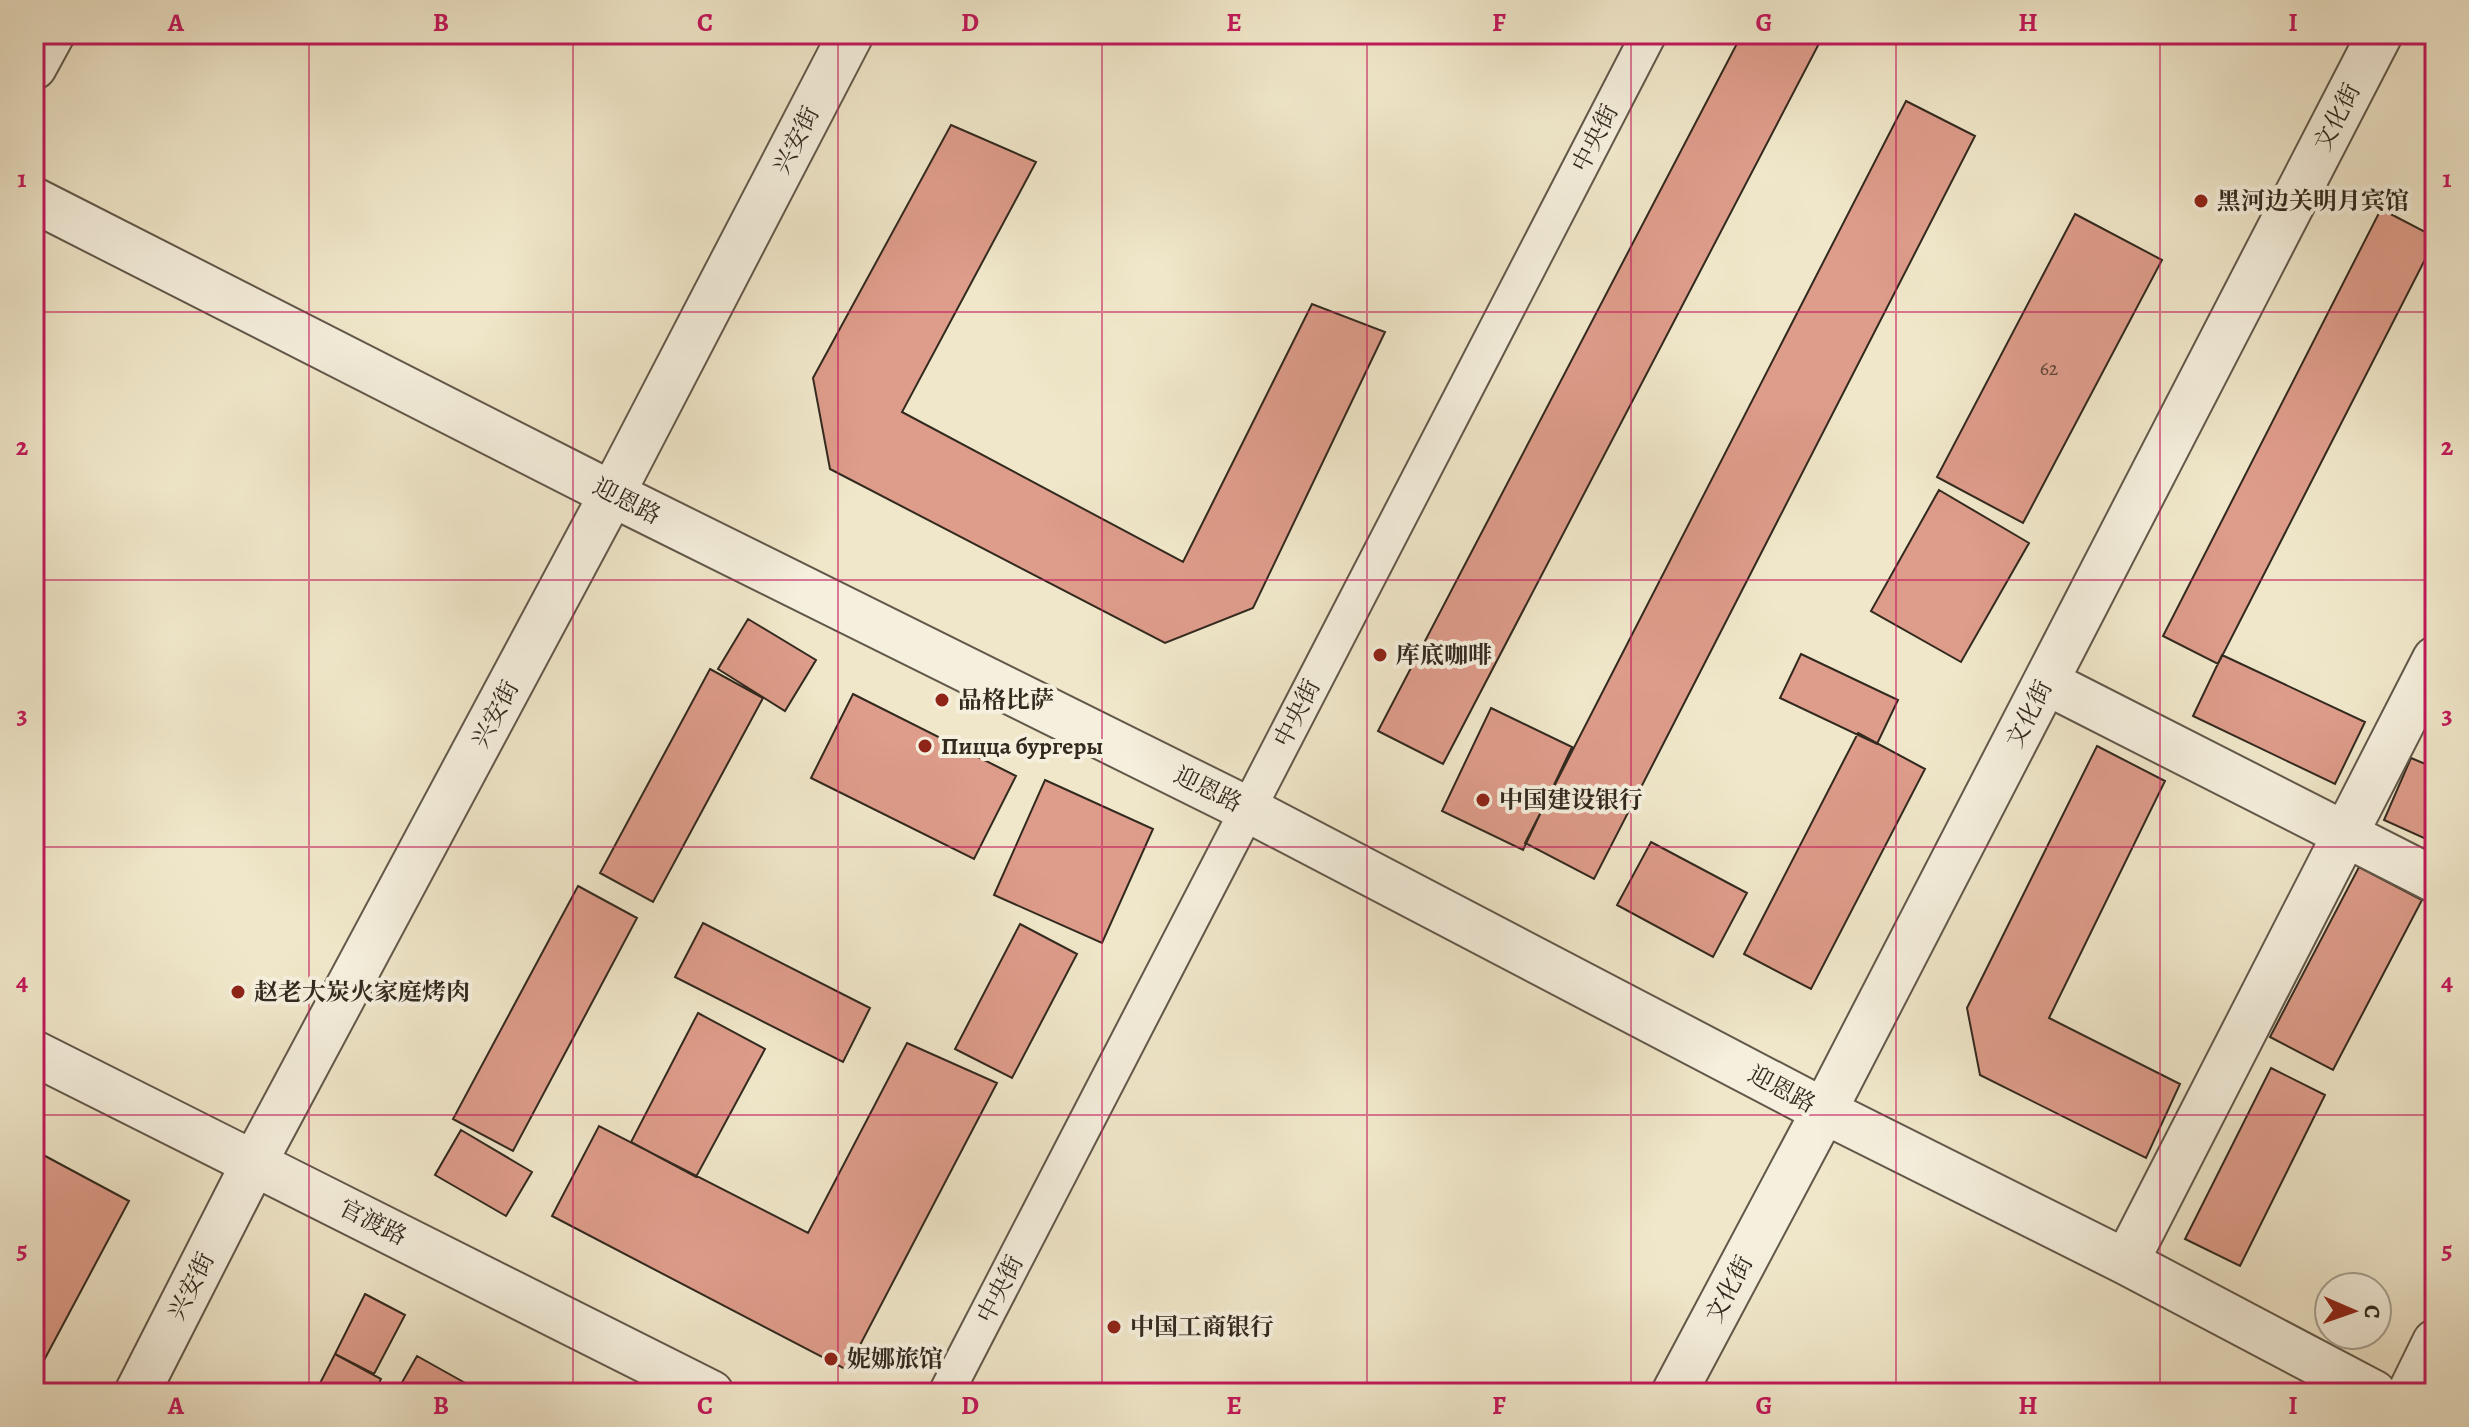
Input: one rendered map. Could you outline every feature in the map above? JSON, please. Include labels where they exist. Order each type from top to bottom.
[{"type":"street","points":[[34,67],[52,34]]},
{"type":"street","name":"兴安街","points":[[137,1393],[254,1163],[612,494],[851,34]]},
{"type":"street","name":"中央街","points":[[946,1393],[1649,34]]},
{"type":"street","name":"文化街","points":[[1674,1393],[1824,1111],[2380,34]]},
{"type":"street","name":"迎恩路","points":[[34,200],[612,494],[1247,809],[1824,1111],[2126,1262],[2374,1393]]},
{"type":"street","points":[[2126,1262],[2435,659]]},
{"type":"street","points":[[2046,682],[2435,880]]},
{"type":"street","name":"官渡路","points":[[34,1053],[711,1393]]},
{"type":"street","points":[[2410,1393],[2435,1342]]},
{"type":"building","points":[[1742,34],[1824,34],[1443,764],[1378,731]]},
{"type":"building","points":[[1906,101],[1975,136],[1594,879],[1525,843]]},
{"type":"building","points":[[951,125],[1036,162],[902,412],[1183,562],[1312,304],[1385,332],[1253,608],[1165,643],[830,469],[813,378]]},
{"type":"building","points":[[2381,209],[2435,237],[2435,240],[2218,664],[2163,636]]},
{"type":"building","points":[[2075,214],[2162,260],[2023,523],[1937,477]]},
{"type":"building","points":[[1939,490],[2029,543],[1961,662],[1871,611]]},
{"type":"building","points":[[748,619],[816,660],[785,711],[718,669]]},
{"type":"building","points":[[1801,654],[1898,700],[1877,744],[1780,698]]},
{"type":"building","points":[[2222,655],[2365,722],[2335,784],[2193,716]]},
{"type":"building","points":[[710,669],[763,698],[653,902],[600,873]]},
{"type":"building","points":[[853,694],[1016,776],[974,859],[811,778]]},
{"type":"building","points":[[1491,708],[1572,747],[1523,850],[1442,811]]},
{"type":"building","points":[[1858,733],[1925,769],[1811,989],[1744,954]]},
{"type":"building","points":[[2097,746],[2165,781],[2049,1018],[2180,1084],[2146,1158],[1980,1075],[1967,1008]]},
{"type":"building","points":[[2411,758],[2435,768],[2435,843],[2384,820]]},
{"type":"building","points":[[1045,780],[1153,829],[1102,943],[994,895]]},
{"type":"building","points":[[1651,842],[1747,893],[1713,957],[1617,905]]},
{"type":"building","points":[[2359,867],[2422,900],[2333,1070],[2270,1037]]},
{"type":"building","points":[[578,886],[637,918],[513,1151],[453,1119]]},
{"type":"building","points":[[703,923],[870,1008],[843,1062],[675,977]]},
{"type":"building","points":[[1020,924],[1077,954],[1012,1078],[955,1049]]},
{"type":"building","points":[[698,1013],[765,1049],[696,1177],[631,1142]]},
{"type":"building","points":[[907,1043],[997,1083],[847,1370],[552,1216],[599,1126],[808,1233]]},
{"type":"building","points":[[2271,1068],[2325,1095],[2240,1266],[2185,1239]]},
{"type":"building","points":[[461,1130],[532,1172],[506,1216],[435,1175]]},
{"type":"building","points":[[34,1150],[129,1201],[34,1379]]},
{"type":"building","points":[[365,1294],[405,1315],[374,1374],[335,1354]]},
{"type":"building","points":[[335,1354],[381,1379],[374,1393],[315,1393]]},
{"type":"building","points":[[417,1356],[483,1393],[396,1393]]},
{"type":"place","name":"黑河边关明月宾馆","points":[[2201,201]]},
{"type":"place","name":"库底咖啡","points":[[1380,655]]},
{"type":"place","name":"品格比萨","points":[[942,700]]},
{"type":"place","name":"Пицца бургеры","points":[[925,746]]},
{"type":"place","name":"中国建设银行","points":[[1483,800]]},
{"type":"place","name":"赵老大炭火家庭烤肉","points":[[238,992]]},
{"type":"place","name":"中国工商银行","points":[[1114,1327]]},
{"type":"place","name":"妮娜旅馆","points":[[831,1359]]}]
